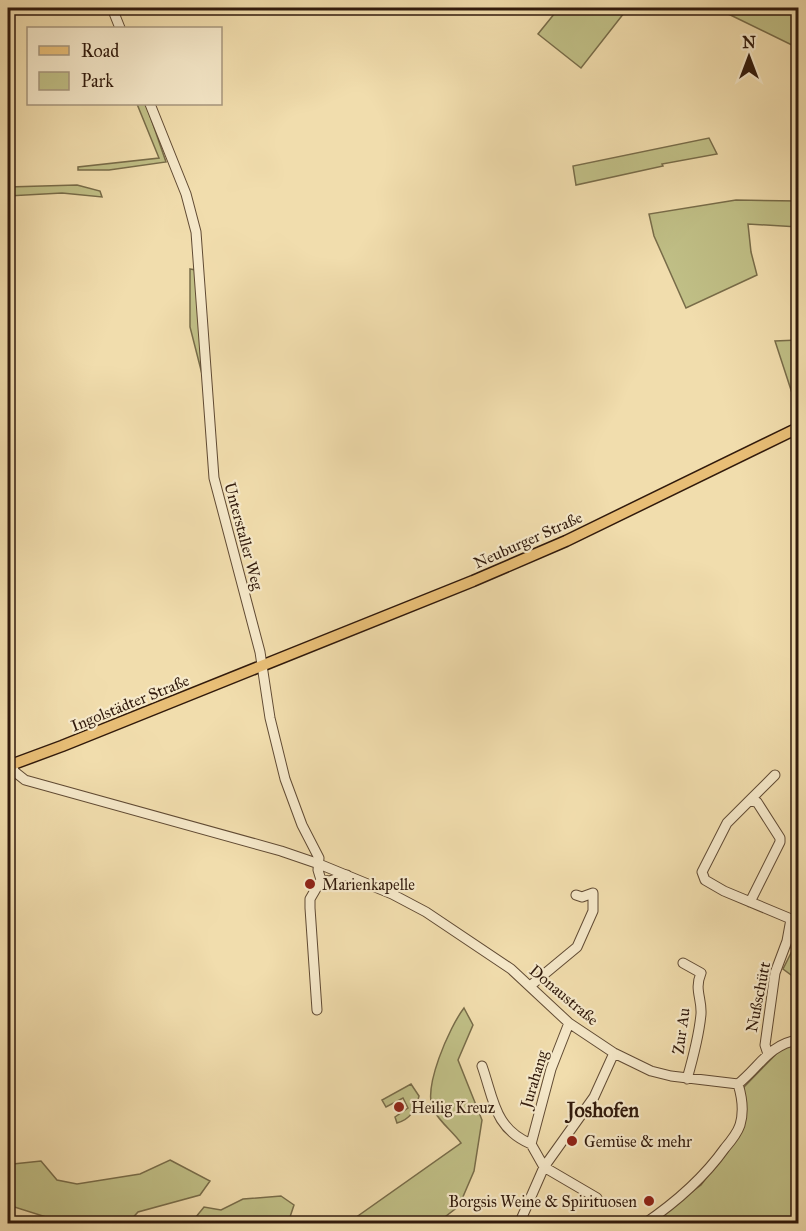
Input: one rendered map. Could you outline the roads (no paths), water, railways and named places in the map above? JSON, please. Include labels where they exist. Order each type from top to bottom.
[{"type":"main road","name":"Neuburger Straße","points":[[262,665],[566,541],[798,428]]},
{"type":"main road","name":"Ingolstädter Straße","points":[[9,765],[73,742],[262,665]]},
{"type":"street","points":[[112,8],[120,27]]},
{"type":"street","name":"Unterstaller Weg","points":[[150,105],[189,206],[196,232],[214,478],[262,665],[270,718],[285,779],[302,825],[319,858],[318,870],[321,880],[310,899],[317,1010]]},
{"type":"street","points":[[9,765],[25,780],[319,864],[347,875]]},
{"type":"street","name":"Nußschütt","points":[[775,775],[727,823],[702,872],[705,880],[724,891],[788,916],[792,921],[775,973],[765,1045],[767,1052],[786,1042],[798,1040]]},
{"type":"street","points":[[749,801],[757,802],[780,838],[750,902]]},
{"type":"street","points":[[321,880],[330,881],[347,875]]},
{"type":"street","name":"Donaustraße","points":[[347,875],[393,894],[426,912],[478,946],[511,969],[569,1023],[614,1053],[651,1071],[687,1079],[738,1084]]},
{"type":"street","points":[[530,986],[577,948],[593,911],[593,893],[582,897],[576,895]]},
{"type":"street","name":"Zur Au","points":[[683,963],[701,973],[696,986],[701,1012],[700,1021],[687,1079]]},
{"type":"street","name":"Jurahang","points":[[531,1144],[550,1069],[569,1023]]},
{"type":"street","points":[[644,1224],[695,1185],[735,1136],[740,1124],[742,1109],[738,1084],[752,1072],[767,1052]]},
{"type":"street","points":[[519,1224],[544,1167],[594,1097],[614,1053]]},
{"type":"street","name":"Jurahang","points":[[482,1066],[501,1123],[517,1138],[531,1144],[544,1167]]},
{"type":"street","points":[[544,1167],[597,1198]]},
{"type":"place","name":"Marienkapelle","points":[[310,884]]},
{"type":"place","name":"Heilig Kreuz","points":[[399,1107]]},
{"type":"place","name":"Gemüse & mehr","points":[[572,1141]]},
{"type":"place","name":"Borgsis Weine & Spirituosen","points":[[649,1201]]},
{"type":"district","name":"Joshofen","points":[[603,1110]]}]
